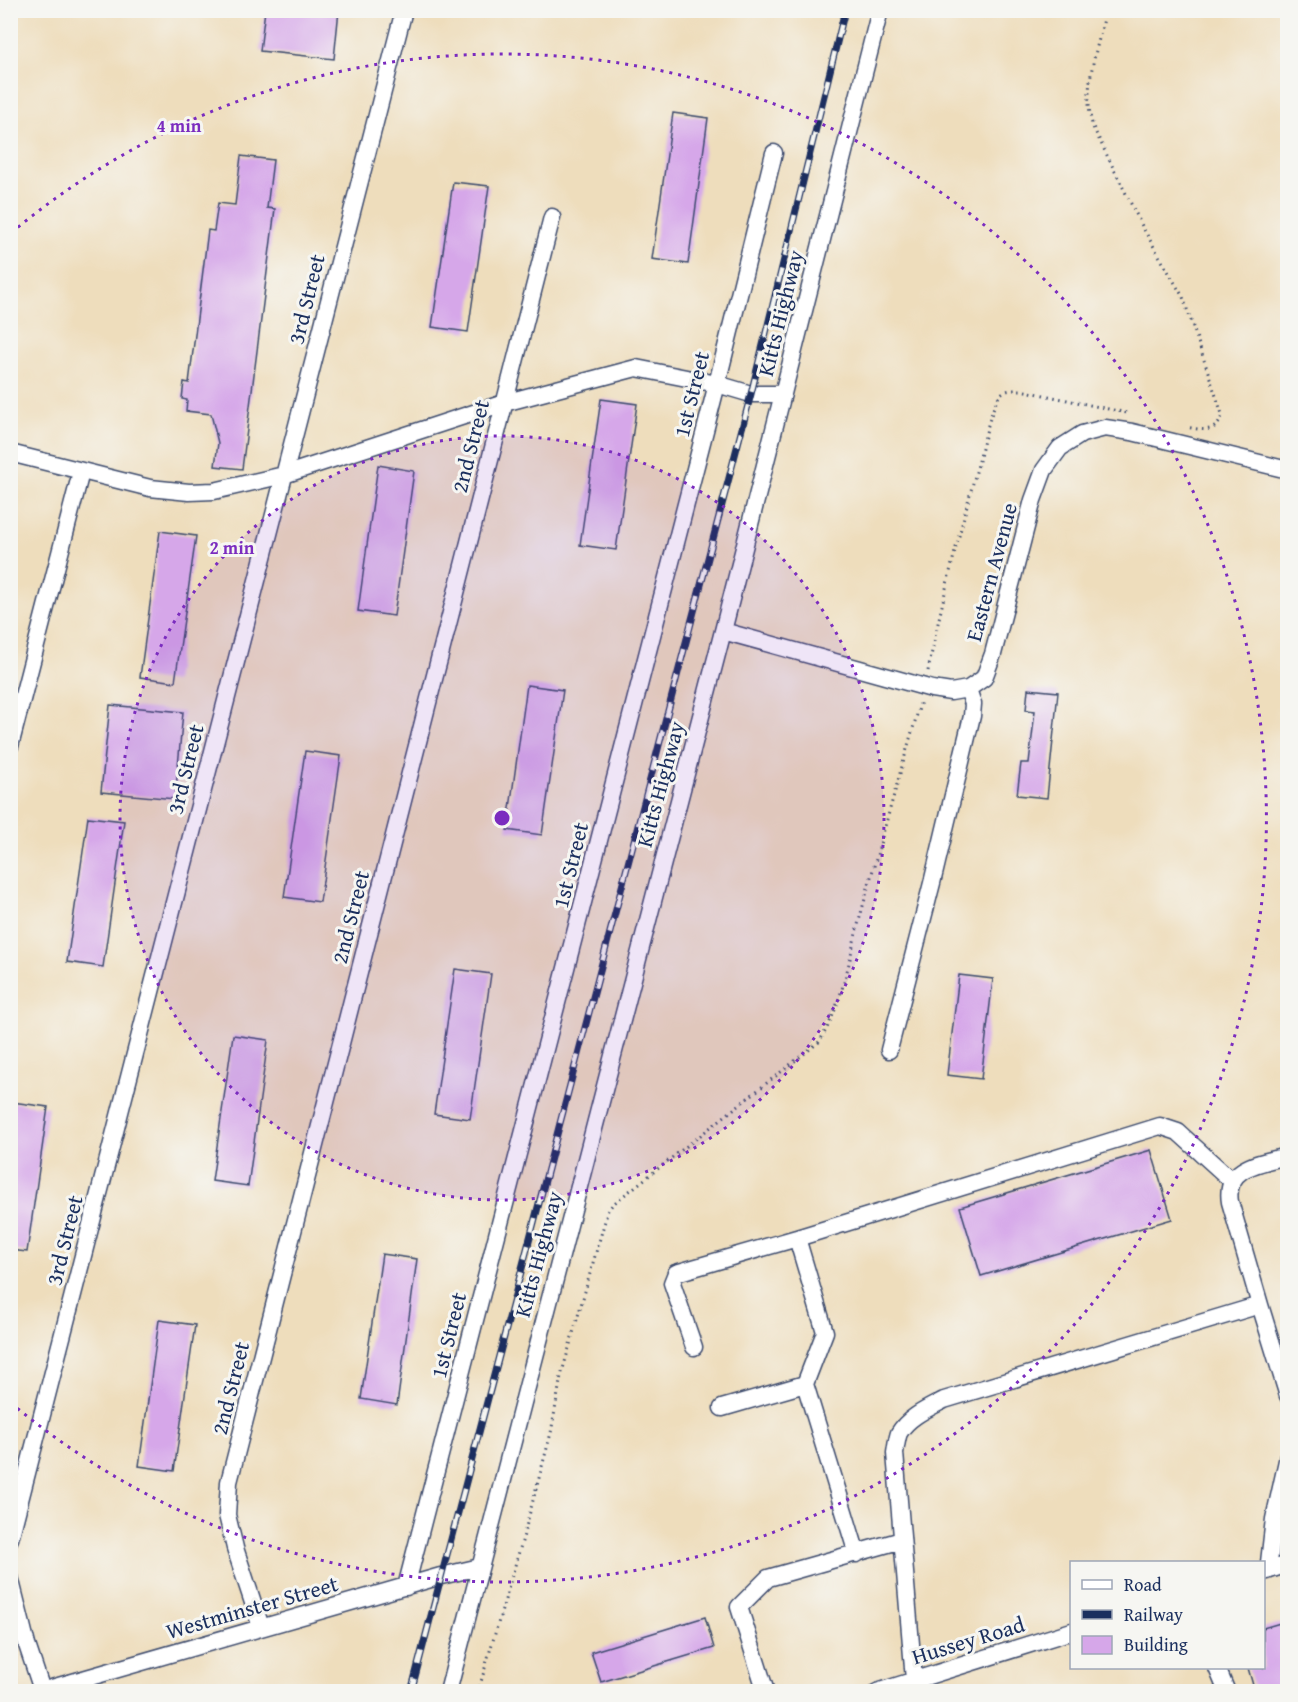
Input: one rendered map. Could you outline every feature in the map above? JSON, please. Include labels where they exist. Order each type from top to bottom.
[{"type":"street","name":"3rd Street","points":[[10,1539],[404,10]]},
{"type":"street","name":"Kitts Highway","points":[[448,1692],[723,631],[880,10]]},
{"type":"street","name":"1st Street","points":[[406,1587],[717,384],[774,153]]},
{"type":"street","name":"2nd Street","points":[[261,1627],[235,1548],[227,1515],[229,1482],[552,217]]},
{"type":"street","points":[[10,453],[150,488],[189,492],[214,491],[284,475],[504,403],[636,368],[717,384],[752,394],[782,394]]},
{"type":"street","name":"Eastern Avenue","points":[[968,689],[984,678],[993,654],[1033,500],[1044,470],[1060,448],[1082,434],[1105,428],[1132,432],[1287,470]]},
{"type":"street","points":[[10,746],[81,472]]},
{"type":"street","points":[[723,631],[925,686],[951,692],[968,689],[973,704],[972,716],[888,1050]]},
{"type":"street","points":[[694,1347],[672,1283],[676,1273],[1160,1126],[1178,1132],[1232,1180]]},
{"type":"street","points":[[1287,1156],[1251,1166],[1240,1172],[1232,1180],[1228,1191],[1287,1396]]},
{"type":"street","points":[[797,1238],[825,1332],[805,1384],[857,1554]]},
{"type":"street","points":[[914,1686],[895,1453],[899,1434],[909,1421],[944,1400],[1260,1305]]},
{"type":"street","points":[[722,1408],[805,1384]]},
{"type":"street","points":[[1287,1456],[1266,1571],[1287,1564]]},
{"type":"street","points":[[766,1692],[739,1606],[768,1578],[902,1540]]},
{"type":"street","name":"Westminster Street","points":[[40,1691],[480,1567]]},
{"type":"street","points":[[10,1576],[40,1691]]},
{"type":"street","name":"Hussey Road","points":[[877,1692],[914,1686],[1070,1631]]},
{"type":"street","points":[[1217,1669],[1227,1692]]},
{"type":"path","points":[[1106,10],[1088,92],[1089,116],[1143,228],[1183,297],[1222,414],[1217,426],[1209,430],[1179,425]]},
{"type":"path","points":[[478,1692],[540,1475],[551,1433],[561,1376],[608,1210],[819,1042],[833,1017],[925,686],[957,542],[996,402],[1002,393],[1021,390],[1134,415]]},
{"type":"building","points":[[265,10],[339,10],[334,59],[260,51]]},
{"type":"building","points":[[673,113],[708,118],[688,264],[652,259]]},
{"type":"building","points":[[241,156],[273,160],[267,208],[275,209],[242,469],[215,466],[218,443],[211,414],[186,411],[187,400],[182,399],[184,382],[189,383],[208,230],[214,231],[218,203],[235,205]]},
{"type":"building","points":[[453,182],[489,186],[468,332],[432,327]]},
{"type":"building","points":[[601,399],[637,404],[616,550],[580,545]]},
{"type":"building","points":[[378,465],[414,471],[394,616],[358,611]]},
{"type":"building","points":[[160,531],[196,536],[175,682],[140,677]]},
{"type":"building","points":[[527,685],[563,690],[542,835],[507,830]]},
{"type":"building","points":[[1028,689],[1058,692],[1047,798],[1017,795],[1021,763],[1029,763],[1035,711],[1026,710]]},
{"type":"building","points":[[110,705],[183,712],[175,799],[101,792]]},
{"type":"building","points":[[305,751],[341,756],[320,902],[284,897]]},
{"type":"building","points":[[88,817],[124,821],[103,967],[67,962]]},
{"type":"building","points":[[455,969],[491,974],[470,1119],[434,1114]]},
{"type":"building","points":[[959,975],[993,979],[981,1079],[947,1075]]},
{"type":"building","points":[[233,1035],[268,1040],[248,1186],[212,1181]]},
{"type":"building","points":[[12,1102],[48,1107],[27,1252],[10,1250],[10,1111]]},
{"type":"building","points":[[1151,1150],[1172,1219],[981,1276],[960,1207]]},
{"type":"building","points":[[382,1254],[417,1259],[397,1405],[361,1399]]},
{"type":"building","points":[[159,1320],[195,1325],[174,1471],[139,1466]]},
{"type":"building","points":[[705,1617],[714,1648],[601,1682],[591,1652]]},
{"type":"building","points":[[1287,1621],[1287,1692],[1255,1692],[1248,1669],[1265,1669],[1265,1627]]},
{"type":"railway","points":[[411,1692],[751,394],[845,10]]}]
